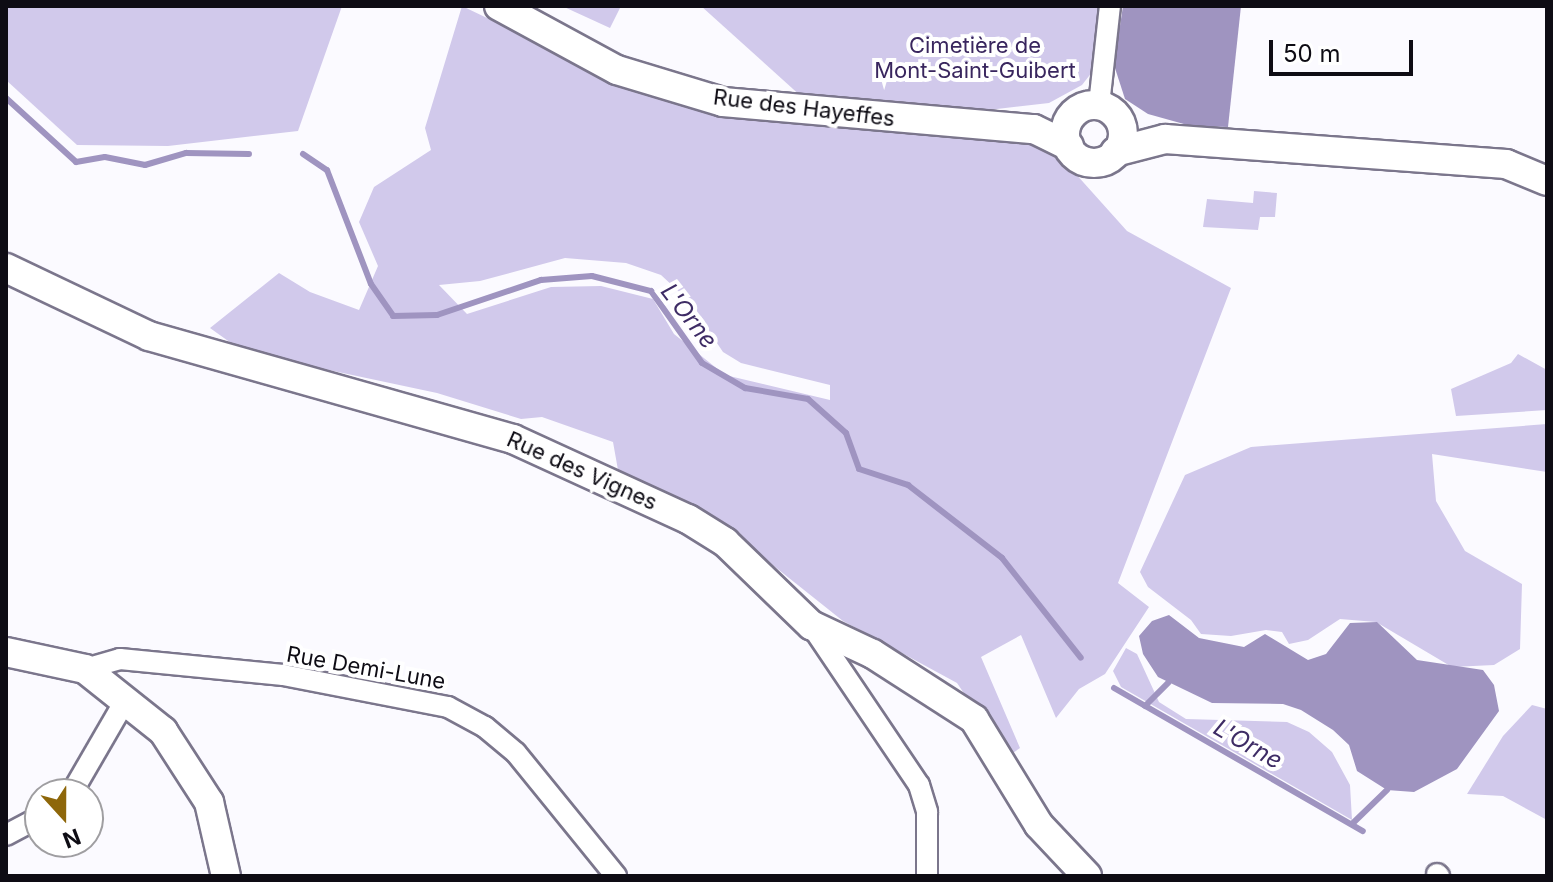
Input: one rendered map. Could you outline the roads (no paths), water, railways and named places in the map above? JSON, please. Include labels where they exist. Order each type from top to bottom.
[{"type":"street","name":"Rue des Hayeffes","points":[[499,6],[617,70],[723,102],[1034,129],[1069,146]]},
{"type":"street","points":[[1110,6],[1108,111],[1122,136],[1115,152]]},
{"type":"street","points":[[1165,139],[1108,111],[1069,117],[1069,146],[1088,164],[1115,152],[1165,139],[1506,164],[1547,181]]},
{"type":"street","name":"Rue des Hayeffes","points":[[1034,129],[1069,117]]},
{"type":"street","name":"Rue des Vignes","points":[[6,268],[149,336],[513,439],[614,483],[725,542],[811,625],[919,785],[927,812],[927,876]]},
{"type":"street","points":[[811,625],[873,654],[974,719],[1039,825],[1087,876]]},
{"type":"street","points":[[6,652],[85,669],[126,699],[170,739],[204,792],[217,823],[226,876]]},
{"type":"street","name":"Rue Demi-Lune","points":[[85,669],[120,659],[283,675],[448,707],[485,727],[516,753],[616,876]]},
{"type":"street","points":[[80,778],[126,699]]},
{"type":"street","points":[[6,835],[24,825]]},
{"type":"waterway","name":"L'Orne","points":[[6,98],[76,162],[105,157],[145,165],[186,153],[249,154]]},
{"type":"waterway","name":"L'Orne","points":[[303,154],[327,170],[371,284],[393,316],[437,315],[541,280],[592,276],[651,291],[702,363],[745,388],[808,399],[846,433],[859,469],[908,485],[1002,558],[1081,658]]},
{"type":"waterway","points":[[1145,706],[1168,683]]},
{"type":"waterway","name":"L'Orne","points":[[1114,688],[1363,831]]},
{"type":"waterway","points":[[1352,824],[1387,790]]},
{"type":"park label","name":"Cimetière de Mont-Saint-Guibert","points":[[975,58]]}]
